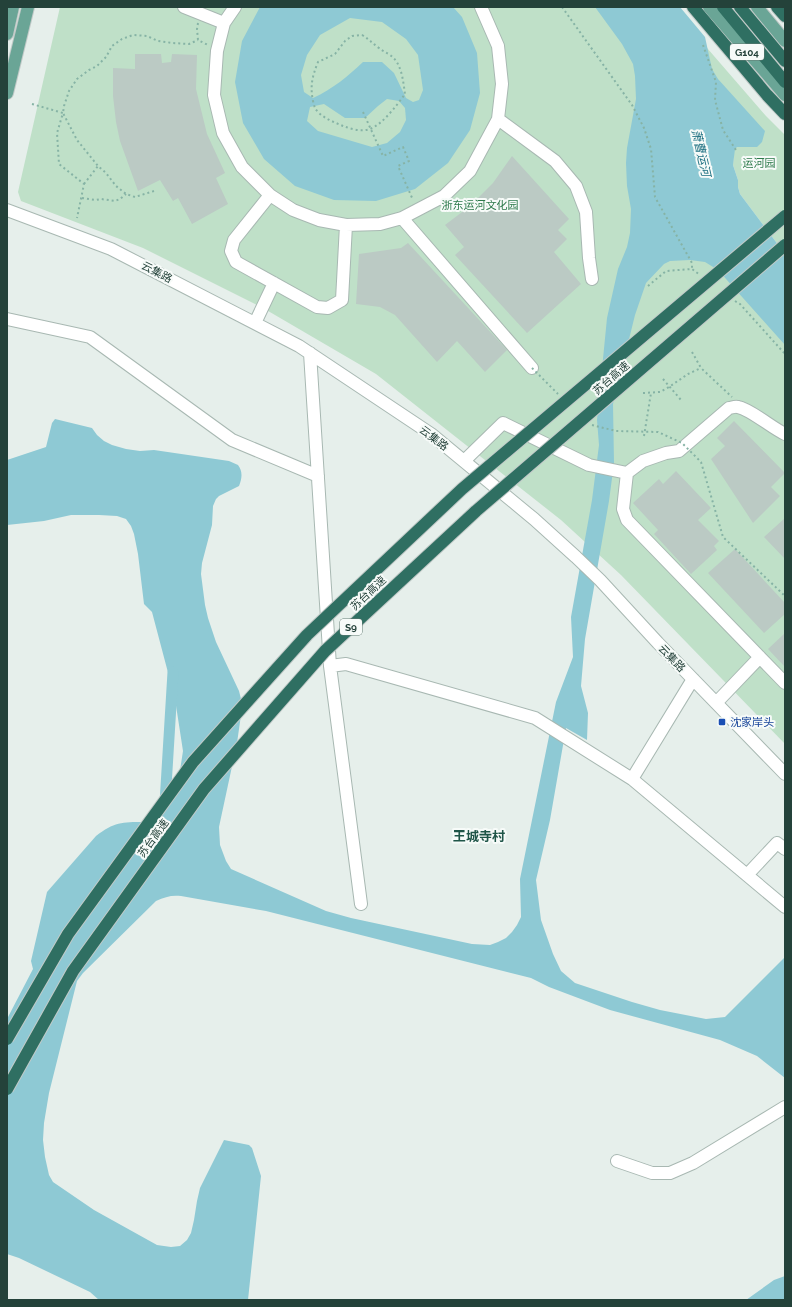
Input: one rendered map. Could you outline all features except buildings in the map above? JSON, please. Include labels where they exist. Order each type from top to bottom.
[{"type":"highway","points":[[693,7],[767,95],[785,114]]},
{"type":"highway","points":[[723,7],[785,82]]},
{"type":"highway","points":[[740,7],[785,61]]},
{"type":"highway","points":[[777,7],[785,16]]},
{"type":"highway","name":"苏台高速","points":[[7,1039],[68,934],[193,762],[307,635],[462,489],[785,216]]},
{"type":"highway","name":"苏台高速","points":[[7,1089],[73,971],[204,789],[325,651],[476,511],[785,246]]},
{"type":"main road","points":[[7,34],[13,7]]},
{"type":"main road","points":[[8,89],[28,7]]},
{"type":"main road","name":"G104","points":[[709,7],[785,95]]},
{"type":"main road","points":[[757,7],[785,41]]},
{"type":"street","points":[[184,7],[224,23]]},
{"type":"street","points":[[235,7],[224,23],[217,51],[214,95],[223,133],[242,167],[270,195],[293,210],[319,220],[346,225],[380,224],[402,218],[444,196],[470,171],[498,119],[502,84],[498,46],[481,7]]},
{"type":"street","points":[[498,119],[555,161],[576,186],[586,212],[592,279]]},
{"type":"street","points":[[270,195],[234,240],[231,251],[236,262],[317,307],[328,308],[342,300],[346,225]]},
{"type":"street","name":"云集路","points":[[7,210],[111,249],[299,346],[431,434],[534,519],[600,580],[785,774]]},
{"type":"street","points":[[402,218],[532,368]]},
{"type":"street","points":[[255,323],[274,283]]},
{"type":"street","points":[[7,319],[90,337],[232,440],[318,476]]},
{"type":"street","points":[[310,353],[330,666],[360,904]]},
{"type":"street","points":[[785,434],[748,411],[737,406],[728,408],[679,451],[666,453],[643,461],[627,473],[624,509],[626,520],[785,683]]},
{"type":"street","points":[[464,461],[503,423],[590,465],[627,473]]},
{"type":"street","points":[[716,702],[760,657]]},
{"type":"street","points":[[330,666],[346,664],[535,718],[632,780],[785,907]]},
{"type":"street","points":[[632,780],[693,679]]},
{"type":"street","points":[[747,875],[777,843],[785,848]]},
{"type":"street","points":[[617,1161],[652,1173],[670,1173],[693,1163],[785,1107]]},
{"type":"path","points":[[562,7],[632,105],[644,128],[651,149],[655,197],[692,263],[692,269]]},
{"type":"path","points":[[198,40],[197,29],[200,13]]},
{"type":"path","points":[[84,184],[59,164],[57,133],[69,91],[77,79],[97,66],[106,57],[112,46],[122,38],[133,35],[147,36],[158,41],[174,44],[189,44],[198,40]]},
{"type":"path","points":[[362,35],[391,55],[399,66],[402,76],[405,94],[398,104],[371,128],[362,130],[332,122],[318,112],[314,107],[311,86],[313,74],[318,62],[335,54],[344,41],[352,36],[362,35]]},
{"type":"path","points":[[198,40],[217,51]]},
{"type":"path","points":[[703,45],[716,82],[715,100],[723,130],[736,150]]},
{"type":"path","points":[[32,104],[63,113],[77,140],[98,166],[106,172],[116,186],[126,194],[135,197],[154,190]]},
{"type":"path","points":[[363,112],[383,156],[403,147],[409,161],[398,166],[410,193]]},
{"type":"path","points":[[77,218],[84,184],[98,166]]},
{"type":"path","points":[[82,198],[115,201],[126,194]]},
{"type":"path","points":[[692,352],[702,368],[748,411]]},
{"type":"path","points":[[532,368],[563,399]]},
{"type":"path","points":[[643,393],[660,392],[670,387],[688,374],[702,368]]},
{"type":"path","points":[[664,379],[681,400]]},
{"type":"path","points":[[644,436],[651,393]]},
{"type":"path","points":[[590,425],[616,431],[658,432],[682,443],[701,462],[723,537],[785,596]]},
{"type":"green space","name":"浙东运河文化园","points":[[60,7],[614,7],[785,324],[785,744],[621,575],[561,520],[376,374],[263,308],[143,248],[21,201],[18,192]]},
{"type":"green space","name":"运河园","points":[[701,41],[766,116],[785,135],[785,254],[740,194],[738,180],[733,165],[734,149]]},
{"type":"water","points":[[260,7],[453,7],[462,17],[477,53],[480,93],[470,130],[448,163],[415,189],[376,201],[334,200],[295,186],[264,159],[243,123],[235,82],[242,41]],"holes":[[[350,18],[382,22],[406,39],[418,55],[423,90],[419,100],[413,102],[406,98],[394,73],[382,62],[363,62],[340,82],[313,98],[304,92],[301,75],[307,55],[320,35]],[[387,99],[399,101],[405,108],[406,120],[400,132],[387,143],[372,147],[318,131],[307,121],[310,107],[324,104],[345,118],[365,118]]]},
{"type":"water","name":"萧曹运河","points":[[595,7],[680,7],[705,37],[712,69],[718,79],[765,131],[762,142],[757,147],[737,147],[735,149],[733,165],[738,180],[740,194],[785,254],[785,345],[718,270],[705,262],[690,260],[670,261],[664,264],[646,283],[635,315],[613,404],[614,463],[609,501],[585,639],[581,686],[588,713],[587,740],[566,728],[550,820],[536,880],[541,920],[553,954],[561,971],[575,983],[660,1010],[706,1019],[725,1017],[785,957],[785,1078],[757,1056],[720,1040],[610,1010],[549,987],[531,978],[266,911],[181,896],[165,897],[156,901],[83,973],[77,981],[49,1093],[44,1123],[43,1140],[45,1157],[49,1175],[53,1182],[94,1210],[157,1245],[171,1247],[180,1246],[187,1240],[191,1233],[200,1188],[224,1140],[249,1145],[252,1148],[261,1176],[248,1300],[99,1300],[90,1292],[19,1258],[7,1254],[7,1019],[33,969],[31,961],[47,892],[102,831],[113,825],[130,822],[144,822],[179,777],[183,751],[175,699],[152,612],[144,604],[138,554],[131,526],[126,519],[117,516],[99,515],[71,515],[44,521],[7,525],[7,460],[46,447],[52,423],[55,419],[92,428],[104,441],[126,449],[140,451],[154,450],[229,461],[238,465],[242,475],[239,486],[219,496],[213,506],[212,525],[202,563],[201,574],[208,618],[216,642],[239,691],[242,708],[237,743],[219,827],[220,845],[226,861],[231,869],[326,911],[351,918],[472,944],[490,945],[506,938],[517,925],[521,917],[520,879],[556,702],[573,657],[571,617],[592,500],[599,445],[597,420],[607,318],[618,269],[627,247],[630,233],[631,209],[627,186],[626,163],[627,148],[636,99],[635,76],[633,64],[622,44]]},
{"type":"water","points":[[785,1276],[785,1300],[746,1300],[774,1280]]},
{"type":"waterway","points":[[165,803],[173,672]]},
{"type":"place","name":"沈家岸头","points":[[722,722]]},
{"type":"district","name":"王城寺村","points":[[479,836]]}]
